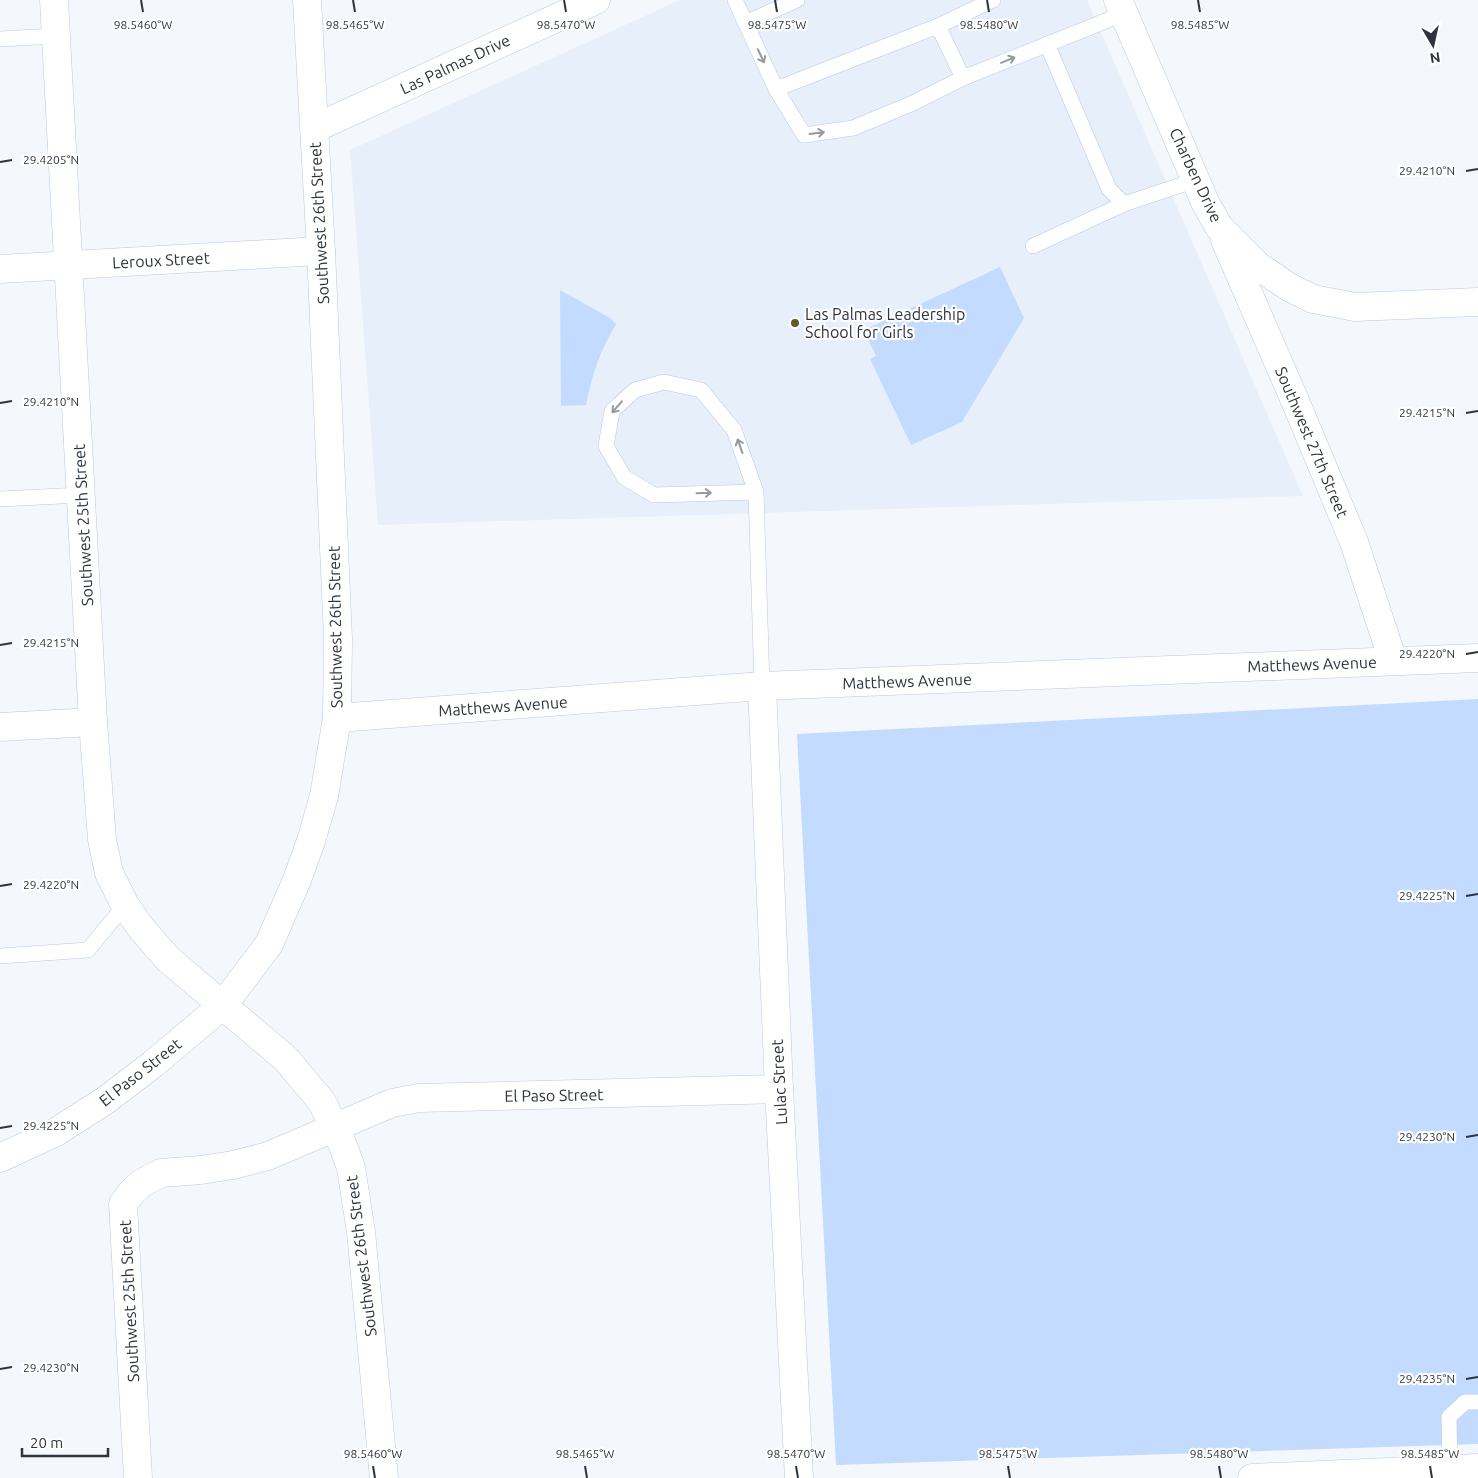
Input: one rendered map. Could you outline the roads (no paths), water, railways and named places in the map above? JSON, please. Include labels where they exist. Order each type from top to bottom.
[{"type":"street","name":"Southwest 25th Street","points":[[54,0],[70,266],[93,722],[102,839],[109,873],[125,905],[162,952],[222,1005]]},
{"type":"street","name":"Southwest 26th Street","points":[[307,0],[321,251],[338,639],[337,718],[324,796],[297,880],[269,944],[222,1005],[286,1059],[322,1102],[342,1143],[351,1168],[361,1232],[384,1478]]},
{"type":"street","name":"Las Palmas Drive","points":[[314,128],[596,0]]},
{"type":"street","name":"Charben Drive","points":[[1121,7],[1205,202],[1219,227],[1258,266],[1289,287],[1313,300],[1355,307],[1478,302]]},
{"type":"street","name":"Southwest 27th Street","points":[[1219,227],[1354,542],[1393,661]]},
{"type":"street","name":"Leroux Street","points":[[0,269],[321,251]]},
{"type":"street","name":"Matthews Avenue","points":[[337,718],[762,686],[1478,658]]},
{"type":"street","name":"Lulac Street","points":[[762,686],[779,1089],[799,1478]]},
{"type":"street","points":[[0,727],[93,722]]},
{"type":"street","name":"El Paso Street","points":[[0,1158],[56,1132],[106,1100],[153,1064],[222,1005]]},
{"type":"street","name":"El Paso Street","points":[[334,1127],[392,1103],[419,1098],[779,1089]]},
{"type":"street","name":"Southwest 25th Street","points":[[138,1478],[123,1204],[142,1183],[161,1173],[201,1170],[268,1156],[334,1127]]},
{"type":"street","points":[[1252,1478],[1349,1476],[1478,1468]]},
{"type":"lane","points":[[734,0],[776,89],[804,135],[853,128],[913,103],[963,78],[1047,44],[1121,7]]},
{"type":"lane","points":[[745,23],[797,0]]},
{"type":"lane","points":[[776,89],[938,26],[993,0]]},
{"type":"lane","points":[[938,26],[963,78]]},
{"type":"lane","points":[[0,39],[56,36]]},
{"type":"lane","points":[[1047,44],[1109,189],[1124,204]]},
{"type":"lane","points":[[1032,246],[1124,204],[1196,180]]},
{"type":"lane","points":[[756,492],[654,495],[624,477],[606,446],[612,411],[635,390],[664,382],[701,390],[734,430],[756,492],[762,686]]},
{"type":"lane","points":[[0,499],[81,495]]},
{"type":"lane","points":[[0,956],[88,950],[125,905]]},
{"type":"lane","points":[[1450,1469],[1449,1418],[1465,1402],[1478,1402]]},
{"type":"place","name":"Las Palmas Leadership School for Girls","points":[[795,323]]}]
